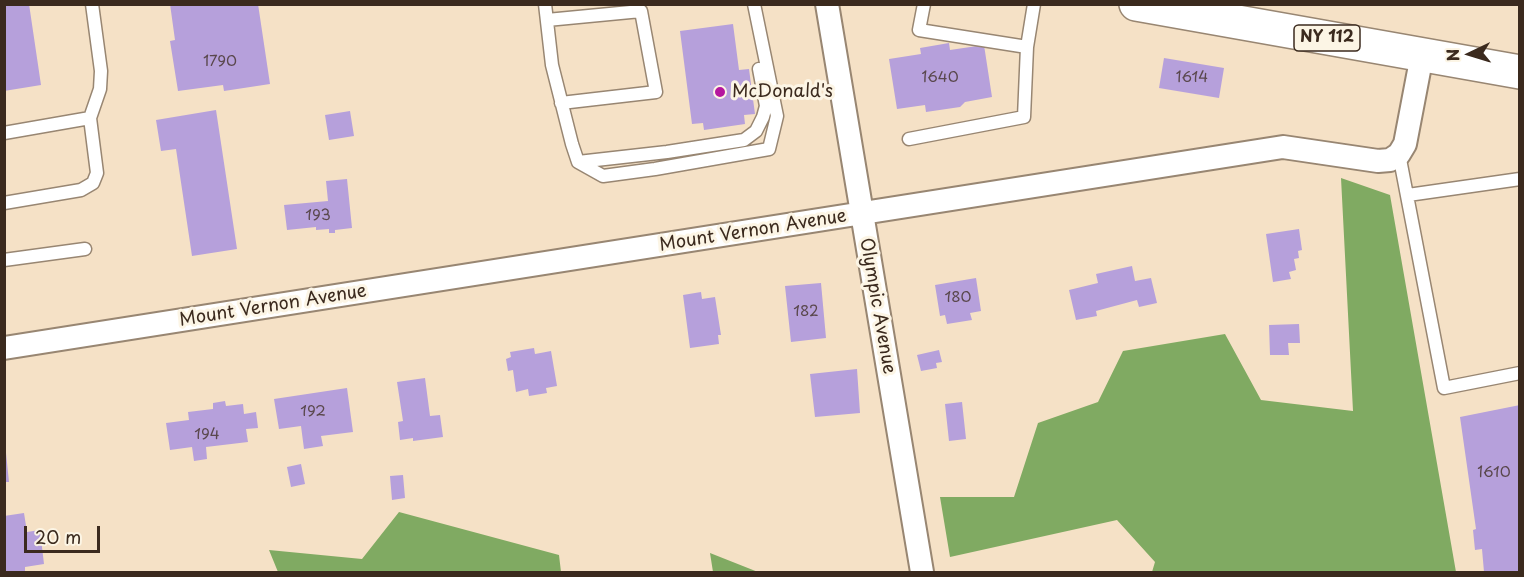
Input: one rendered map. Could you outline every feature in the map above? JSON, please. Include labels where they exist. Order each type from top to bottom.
[{"type":"main road","name":"NY 112","points":[[1136,4],[1520,72]]},
{"type":"street","name":"Olympic Avenue","points":[[827,4],[922,573]]},
{"type":"street","points":[[1399,154],[1405,144],[1422,55]]},
{"type":"street","name":"Mount Vernon Avenue","points":[[4,348],[1283,147],[1378,161],[1390,160],[1399,154]]},
{"type":"lane","points":[[4,203],[81,190],[93,183],[98,173],[90,118],[100,89],[101,71],[92,4]]},
{"type":"lane","points":[[545,4],[552,65],[578,162],[603,176],[655,170],[769,149],[777,116],[754,4]]},
{"type":"lane","points":[[924,4],[919,30],[1027,47]]},
{"type":"lane","points":[[909,139],[1024,117],[1027,47],[1035,4]]},
{"type":"lane","points":[[547,20],[641,10],[656,92],[561,103]]},
{"type":"lane","points":[[578,162],[728,143],[744,140],[756,131],[766,106],[757,52],[757,21]]},
{"type":"lane","points":[[4,133],[90,118]]},
{"type":"lane","points":[[1399,154],[1444,388],[1520,373]]},
{"type":"lane","points":[[1408,195],[1520,179]]},
{"type":"lane","points":[[4,260],[85,249]]},
{"type":"green space","points":[[1341,178],[1390,195],[1456,572],[1152,572],[1155,562],[1117,520],[950,557],[940,497],[1014,497],[1038,423],[1098,402],[1123,351],[1225,334],[1261,400],[1353,411]]},
{"type":"green space","points":[[399,512],[559,555],[561,572],[278,572],[269,550],[362,559]]},
{"type":"green space","points":[[710,553],[758,572],[713,572]]},
{"type":"building","points":[[4,4],[29,4],[41,85],[4,91]]},
{"type":"building","points":[[170,4],[258,4],[270,84],[224,91],[223,85],[178,91],[170,41],[175,40]]},
{"type":"building","name":"McDonald's","points":[[733,24],[739,70],[749,69],[755,114],[744,115],[745,124],[704,130],[703,123],[692,124],[680,31]]},
{"type":"building","points":[[949,43],[950,50],[984,45],[992,97],[965,102],[960,107],[926,112],[925,105],[897,109],[889,59],[921,54],[920,48]]},
{"type":"building","points":[[1164,58],[1224,68],[1219,98],[1159,88]]},
{"type":"building","points":[[216,110],[237,249],[192,256],[176,149],[161,151],[156,120]]},
{"type":"building","points":[[350,111],[354,136],[329,140],[325,115]]},
{"type":"building","points":[[347,179],[352,228],[335,230],[335,233],[329,233],[329,229],[316,230],[316,227],[287,230],[284,205],[328,201],[326,181]]},
{"type":"building","points":[[1299,229],[1302,250],[1298,251],[1299,258],[1294,259],[1296,270],[1289,272],[1291,279],[1273,282],[1266,234]]},
{"type":"building","points":[[1132,266],[1135,281],[1151,278],[1157,303],[1139,307],[1137,300],[1096,311],[1097,316],[1076,320],[1069,290],[1098,283],[1096,274]]},
{"type":"building","points":[[976,278],[981,311],[970,313],[972,320],[947,324],[945,315],[940,316],[935,285]]},
{"type":"building","points":[[821,283],[826,338],[791,342],[785,286]]},
{"type":"building","points":[[701,292],[702,299],[715,297],[721,335],[718,335],[719,344],[690,348],[683,295]]},
{"type":"building","points":[[1299,324],[1300,343],[1288,343],[1289,355],[1270,355],[1269,325]]},
{"type":"building","points":[[534,348],[535,354],[551,351],[557,386],[546,388],[547,393],[529,396],[528,389],[516,392],[513,370],[508,371],[506,359],[511,357],[510,352]]},
{"type":"building","points":[[939,350],[942,362],[936,363],[937,368],[921,371],[917,355]]},
{"type":"building","points":[[857,369],[860,413],[815,417],[810,374]]},
{"type":"building","points":[[425,378],[430,416],[440,415],[443,437],[413,441],[413,438],[400,440],[398,422],[403,421],[397,382]]},
{"type":"building","points":[[347,388],[353,432],[321,436],[323,446],[304,449],[301,426],[279,429],[274,399]]},
{"type":"building","points":[[225,401],[226,406],[243,404],[244,414],[256,412],[258,428],[246,429],[248,442],[206,447],[207,459],[194,461],[192,447],[170,450],[166,423],[189,420],[188,412],[213,409],[213,403]]},
{"type":"building","points":[[962,402],[966,439],[949,441],[945,404]]},
{"type":"building","points":[[1520,405],[1520,572],[1484,572],[1482,549],[1475,550],[1473,530],[1476,529],[1460,417]]},
{"type":"building","points":[[4,453],[6,453],[9,482],[4,482]]},
{"type":"building","points":[[301,464],[305,484],[291,487],[287,467]]},
{"type":"building","points":[[403,475],[405,498],[392,500],[390,476]]},
{"type":"building","points":[[24,513],[27,532],[40,530],[44,564],[25,567],[25,572],[4,572],[4,516]]},
{"type":"place","name":"McDonald's","points":[[720,92]]}]
